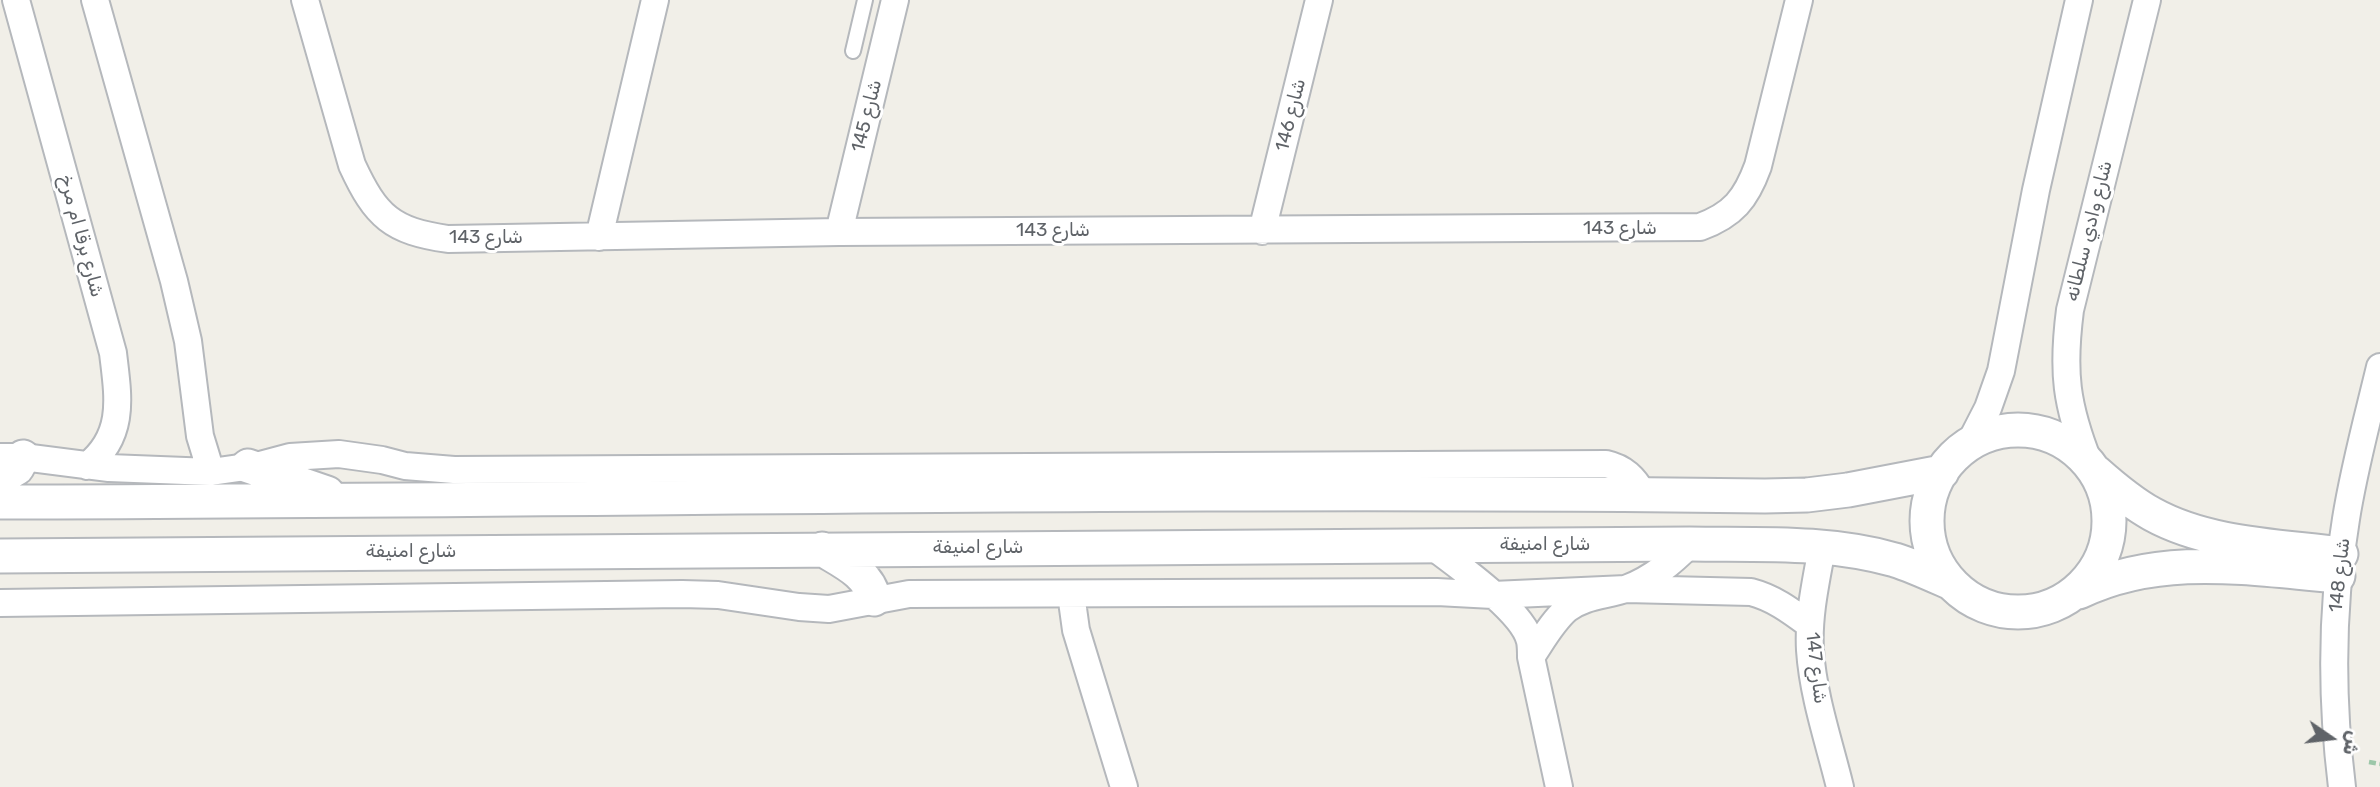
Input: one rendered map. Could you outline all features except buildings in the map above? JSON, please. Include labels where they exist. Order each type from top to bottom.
[{"type":"street","name":"شارع برقا ام مرخ","points":[[16,0],[113,353],[118,390],[116,424],[101,456],[88,466]]},
{"type":"street","points":[[95,0],[179,301],[200,436],[211,472]]},
{"type":"street","name":"شارع 143","points":[[305,0],[352,165],[363,190],[377,209],[394,224],[421,235],[448,239],[839,232],[1700,227],[1719,220],[1737,206],[1750,187],[1758,166],[1799,0]]},
{"type":"street","points":[[599,237],[655,0]]},
{"type":"street","name":"شارع 145","points":[[839,232],[895,0]]},
{"type":"street","name":"شارع 146","points":[[1262,231],[1319,0]]},
{"type":"street","points":[[1970,443],[1988,408],[2001,371],[2036,190],[2079,0]]},
{"type":"street","name":"شارع وادي سلطانه","points":[[2092,467],[2074,427],[2066,389],[2064,349],[2070,310],[2147,0]]},
{"type":"street","name":"شارع 148","points":[[2342,787],[2334,698],[2334,642],[2340,565],[2353,477],[2380,367]]},
{"type":"street","points":[[2008,430],[2029,430],[2048,434],[2066,443],[2133,502],[2154,516],[2233,540],[2340,565],[2156,568],[2109,579],[2052,607],[2008,612],[1987,608],[1967,597],[1951,583],[1939,567],[1931,549],[1927,529],[1930,500],[1942,472],[1954,456],[1970,443],[2008,430]]},
{"type":"street","points":[[8,464],[211,472],[289,457],[339,454],[429,469],[454,470],[1606,464],[1627,472],[1637,482],[1643,494]]},
{"type":"street","points":[[247,466],[353,502]]},
{"type":"street","points":[[2071,596],[2086,583],[2098,566],[2109,528],[2109,508],[2104,489],[2092,467]]},
{"type":"street","points":[[0,502],[1216,495],[1807,495],[1942,472]]},
{"type":"street","points":[[1531,657],[1559,616],[1569,607],[1585,599],[1626,589],[1647,579],[1668,566],[1690,544]]},
{"type":"street","name":"شارع امنيفة","points":[[0,556],[1690,544],[1822,548],[1854,552],[1896,561],[1951,583]]},
{"type":"street","points":[[1432,546],[1493,595],[1515,617],[1530,639],[1531,657],[1559,787]]},
{"type":"street","name":"شارع 147","points":[[1822,548],[1810,625],[1810,649],[1813,676],[1840,787]]},
{"type":"street","points":[[822,549],[863,576],[873,590],[874,599]]},
{"type":"street","points":[[0,603],[682,594],[727,596],[829,609],[909,594],[1437,592],[1493,595],[1626,589],[1751,592],[1782,604],[1810,625]]},
{"type":"street","points":[[1071,594],[1076,630],[1124,787]]},
{"type":"lane","points":[[853,51],[866,0]]}]
